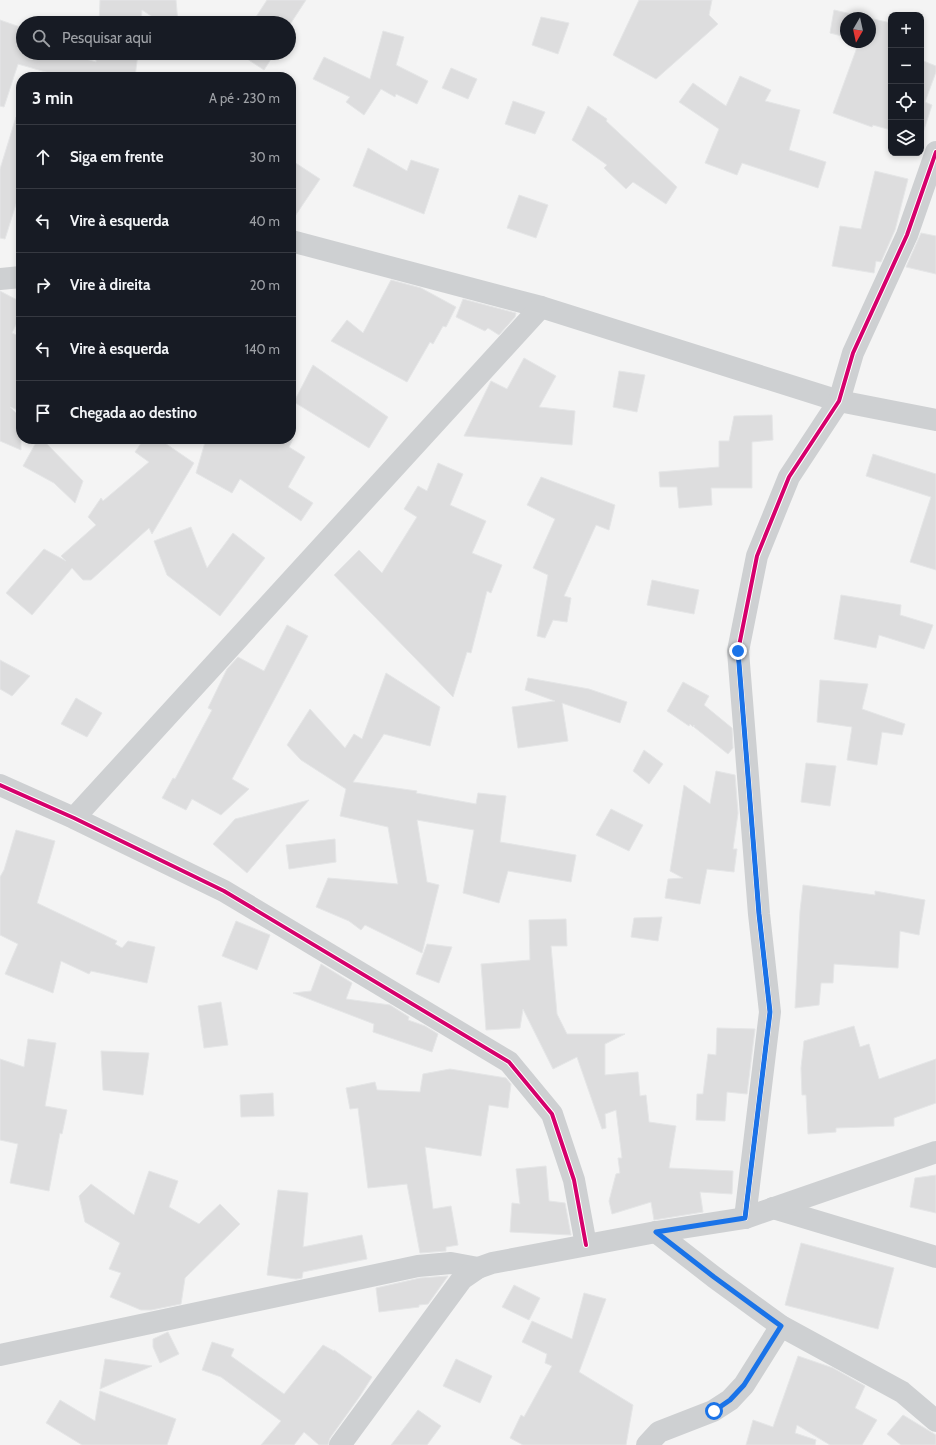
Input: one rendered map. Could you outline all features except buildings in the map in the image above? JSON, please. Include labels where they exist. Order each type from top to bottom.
[{"type":"street","points":[[745,1218],[770,1012],[759,914],[738,651],[757,556],[789,477],[839,401],[853,354],[907,235],[936,152]]},
{"type":"street","points":[[296,242],[541,307],[839,401],[936,420]]},
{"type":"street","points":[[0,279],[16,277]]},
{"type":"street","points":[[74,818],[541,307]]},
{"type":"street","points":[[0,785],[74,818],[224,891],[509,1062],[552,1114],[574,1180],[586,1245]]},
{"type":"street","points":[[340,1445],[462,1279],[478,1268],[492,1263],[586,1245],[745,1218],[936,1152]]},
{"type":"street","points":[[773,1208],[936,1257]]},
{"type":"street","points":[[656,1232],[781,1326],[902,1392],[936,1421]]},
{"type":"street","points":[[0,1355],[418,1266],[451,1263],[478,1268]]},
{"type":"street","points":[[647,1445],[659,1432],[714,1411],[730,1400],[744,1385],[781,1326]]},
{"type":"cycle path","points":[[745,1218],[770,1012],[759,914],[738,651],[757,556],[789,477],[839,401],[853,353],[907,235],[936,152]]},
{"type":"cycle path","points":[[0,785],[74,818],[224,891],[509,1062],[552,1114],[574,1180],[586,1245]]},
{"type":"route","points":[[714,1411],[730,1400],[744,1385],[781,1326],[656,1232],[745,1218],[770,1012],[759,914],[738,651]]}]
